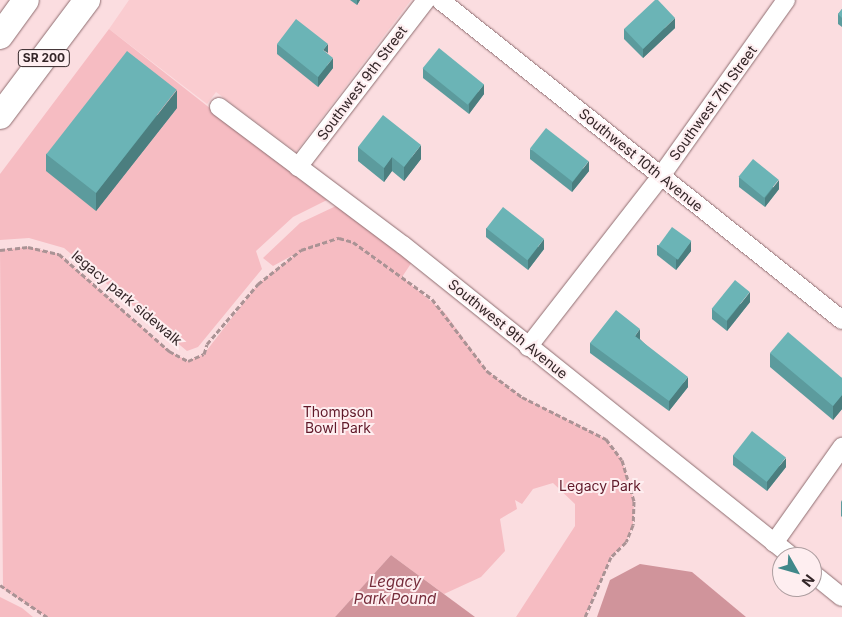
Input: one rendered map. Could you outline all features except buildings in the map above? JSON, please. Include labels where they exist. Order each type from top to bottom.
[{"type":"main road","points":[[0,36],[26,0]]},
{"type":"main road","name":"SR 200","points":[[0,116],[87,0]]},
{"type":"street","name":"Southwest 9th Street","points":[[298,167],[426,0]]},
{"type":"street","name":"Southwest 10th Avenue","points":[[440,0],[842,320]]},
{"type":"street","name":"Southwest 7th Street","points":[[528,347],[661,176],[786,0]]},
{"type":"street","name":"Southwest 9th Avenue","points":[[219,107],[528,347],[780,547]]},
{"type":"street","points":[[774,542],[842,447]]},
{"type":"street","points":[[822,581],[842,597]]},
{"type":"path","name":"legacy park sidewalk","points":[[0,250],[28,247],[58,254],[169,351],[188,361],[204,354],[207,344],[258,284],[301,250],[339,238],[353,242],[432,300],[487,371],[522,397],[606,439],[622,460],[634,501],[633,525],[626,542],[611,556],[585,617]]},
{"type":"path","points":[[0,585],[46,617]]},
{"type":"shaded area","points":[[129,0],[411,0],[296,152],[216,92],[207,104],[109,29]]},
{"type":"green space","points":[[109,29],[327,200],[293,217],[256,251],[262,269],[198,347],[187,351],[64,248],[29,238],[0,240],[0,174]]},
{"type":"green space","name":"Thompson Bowl Park","points":[[336,206],[412,262],[402,277],[445,313],[487,371],[522,397],[606,439],[622,460],[634,501],[633,525],[626,542],[611,557],[585,617],[516,617],[575,526],[575,504],[553,483],[533,489],[522,504],[515,500],[517,509],[500,519],[505,551],[481,577],[444,594],[391,555],[335,617],[47,617],[3,589],[0,250],[28,247],[59,254],[169,351],[188,361],[204,354],[258,284],[297,253],[273,266],[263,258],[300,223]]},
{"type":"green space","points":[[0,597],[22,608],[33,617],[0,617]]},
{"type":"water","name":"Legacy Park Pound","points":[[391,555],[475,617],[335,617]]},
{"type":"water","points":[[640,564],[692,572],[746,617],[597,617],[610,580]]},
{"type":"park label","name":"Legacy Park","points":[[600,486]]}]
